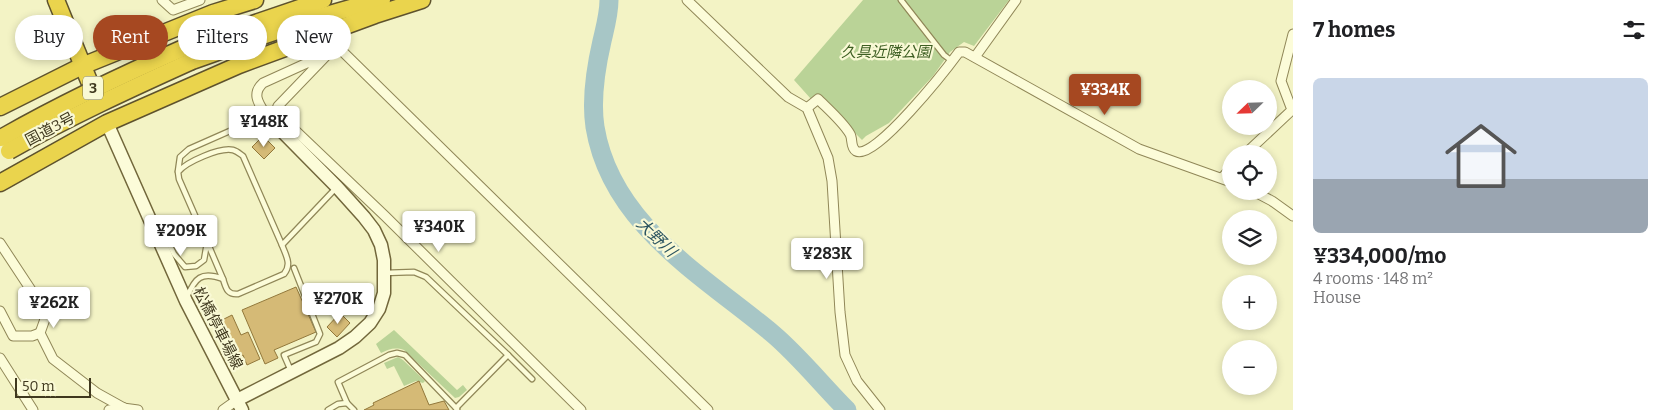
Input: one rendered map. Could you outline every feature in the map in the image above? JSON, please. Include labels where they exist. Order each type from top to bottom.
[{"type":"highway","points":[[56,0],[107,123]]},
{"type":"highway","points":[[82,66],[213,13],[254,0]]},
{"type":"highway","name":"国道3号","points":[[267,22],[322,0]]},
{"type":"highway","name":"国道3号","points":[[267,34],[362,4],[382,0]]},
{"type":"highway","points":[[0,183],[107,123],[239,65],[374,15],[422,0]]},
{"type":"highway","name":"国道3号","points":[[3,146],[59,123],[120,93],[178,60]]},
{"type":"highway","name":"3","points":[[0,107],[82,66]]},
{"type":"street","points":[[162,0],[173,10],[200,0]]},
{"type":"street","points":[[687,0],[788,97],[807,108],[828,158],[832,180],[840,312],[845,356],[857,381],[880,410]]},
{"type":"street","points":[[975,57],[1016,0]]},
{"type":"street","points":[[1255,145],[1292,110],[1281,81],[1293,34]]},
{"type":"street","points":[[807,108],[818,99],[850,134],[852,147],[856,151],[865,151],[874,145],[922,100],[959,52],[965,52],[1139,148],[1222,178]]},
{"type":"street","points":[[321,60],[278,106],[278,114],[385,216],[580,410]]},
{"type":"street","points":[[351,60],[708,410]]},
{"type":"street","points":[[223,410],[239,405],[292,372],[339,348],[355,337],[370,323],[379,309],[384,293],[384,273],[380,245],[374,230],[364,216],[337,187],[266,116],[256,95],[258,88],[263,83],[307,63],[318,62]]},
{"type":"street","name":"松橋停車場線","points":[[107,123],[186,301],[239,405]]},
{"type":"street","points":[[1270,200],[1293,216]]},
{"type":"street","points":[[0,243],[32,290],[45,319],[40,333],[53,359],[97,393],[124,408]]},
{"type":"street","points":[[0,311],[14,336],[32,336],[40,333]]},
{"type":"street","points":[[0,358],[33,410]]},
{"type":"street","points":[[109,410],[124,408],[138,410]]},
{"type":"lane","points":[[901,0],[944,55],[952,62]]},
{"type":"lane","points":[[178,172],[182,167],[193,161],[218,152],[227,150],[238,152],[243,156],[289,264],[284,274],[238,294],[232,295],[228,292],[178,172],[180,157],[189,149],[266,116]]},
{"type":"lane","points":[[282,245],[337,187]]},
{"type":"lane","points":[[156,236],[168,242],[174,254],[185,267],[196,266],[204,260],[207,243]]},
{"type":"lane","points":[[292,372],[284,355],[316,342],[320,334],[294,268]]},
{"type":"lane","points":[[384,273],[414,272],[426,277],[532,379]]},
{"type":"lane","points":[[186,301],[195,280],[209,276],[223,280]]},
{"type":"lane","points":[[354,410],[347,403],[338,382],[389,355],[397,353],[405,355],[457,409],[508,355]]},
{"type":"lane","points":[[328,410],[338,404],[347,403]]},
{"type":"green space","name":"久具近隣公園","points":[[863,0],[1009,0],[974,46],[964,42],[950,52],[933,76],[889,123],[862,140],[816,94],[811,99],[794,80]]},
{"type":"green space","points":[[394,330],[457,390],[463,385],[467,390],[455,398],[404,350],[392,349],[381,353],[376,344]]},
{"type":"green space","points":[[398,357],[425,381],[423,383],[416,381],[404,386],[394,366],[387,369],[384,363]]},
{"type":"building","points":[[263,136],[275,148],[264,159],[252,147]]},
{"type":"building","points":[[296,287],[316,332],[274,350],[278,358],[265,364],[242,310]]},
{"type":"building","points":[[340,313],[350,323],[337,337],[327,327]]},
{"type":"building","points":[[232,315],[241,335],[248,332],[260,359],[247,365],[243,355],[236,358],[220,321]]},
{"type":"building","points":[[419,381],[429,405],[444,401],[449,410],[364,410],[374,405],[373,403]]},
{"type":"waterway","name":"大野川","points":[[609,0],[608,16],[596,73],[594,117],[604,162],[620,193],[640,220],[664,246],[773,334],[802,361],[847,410]]}]
